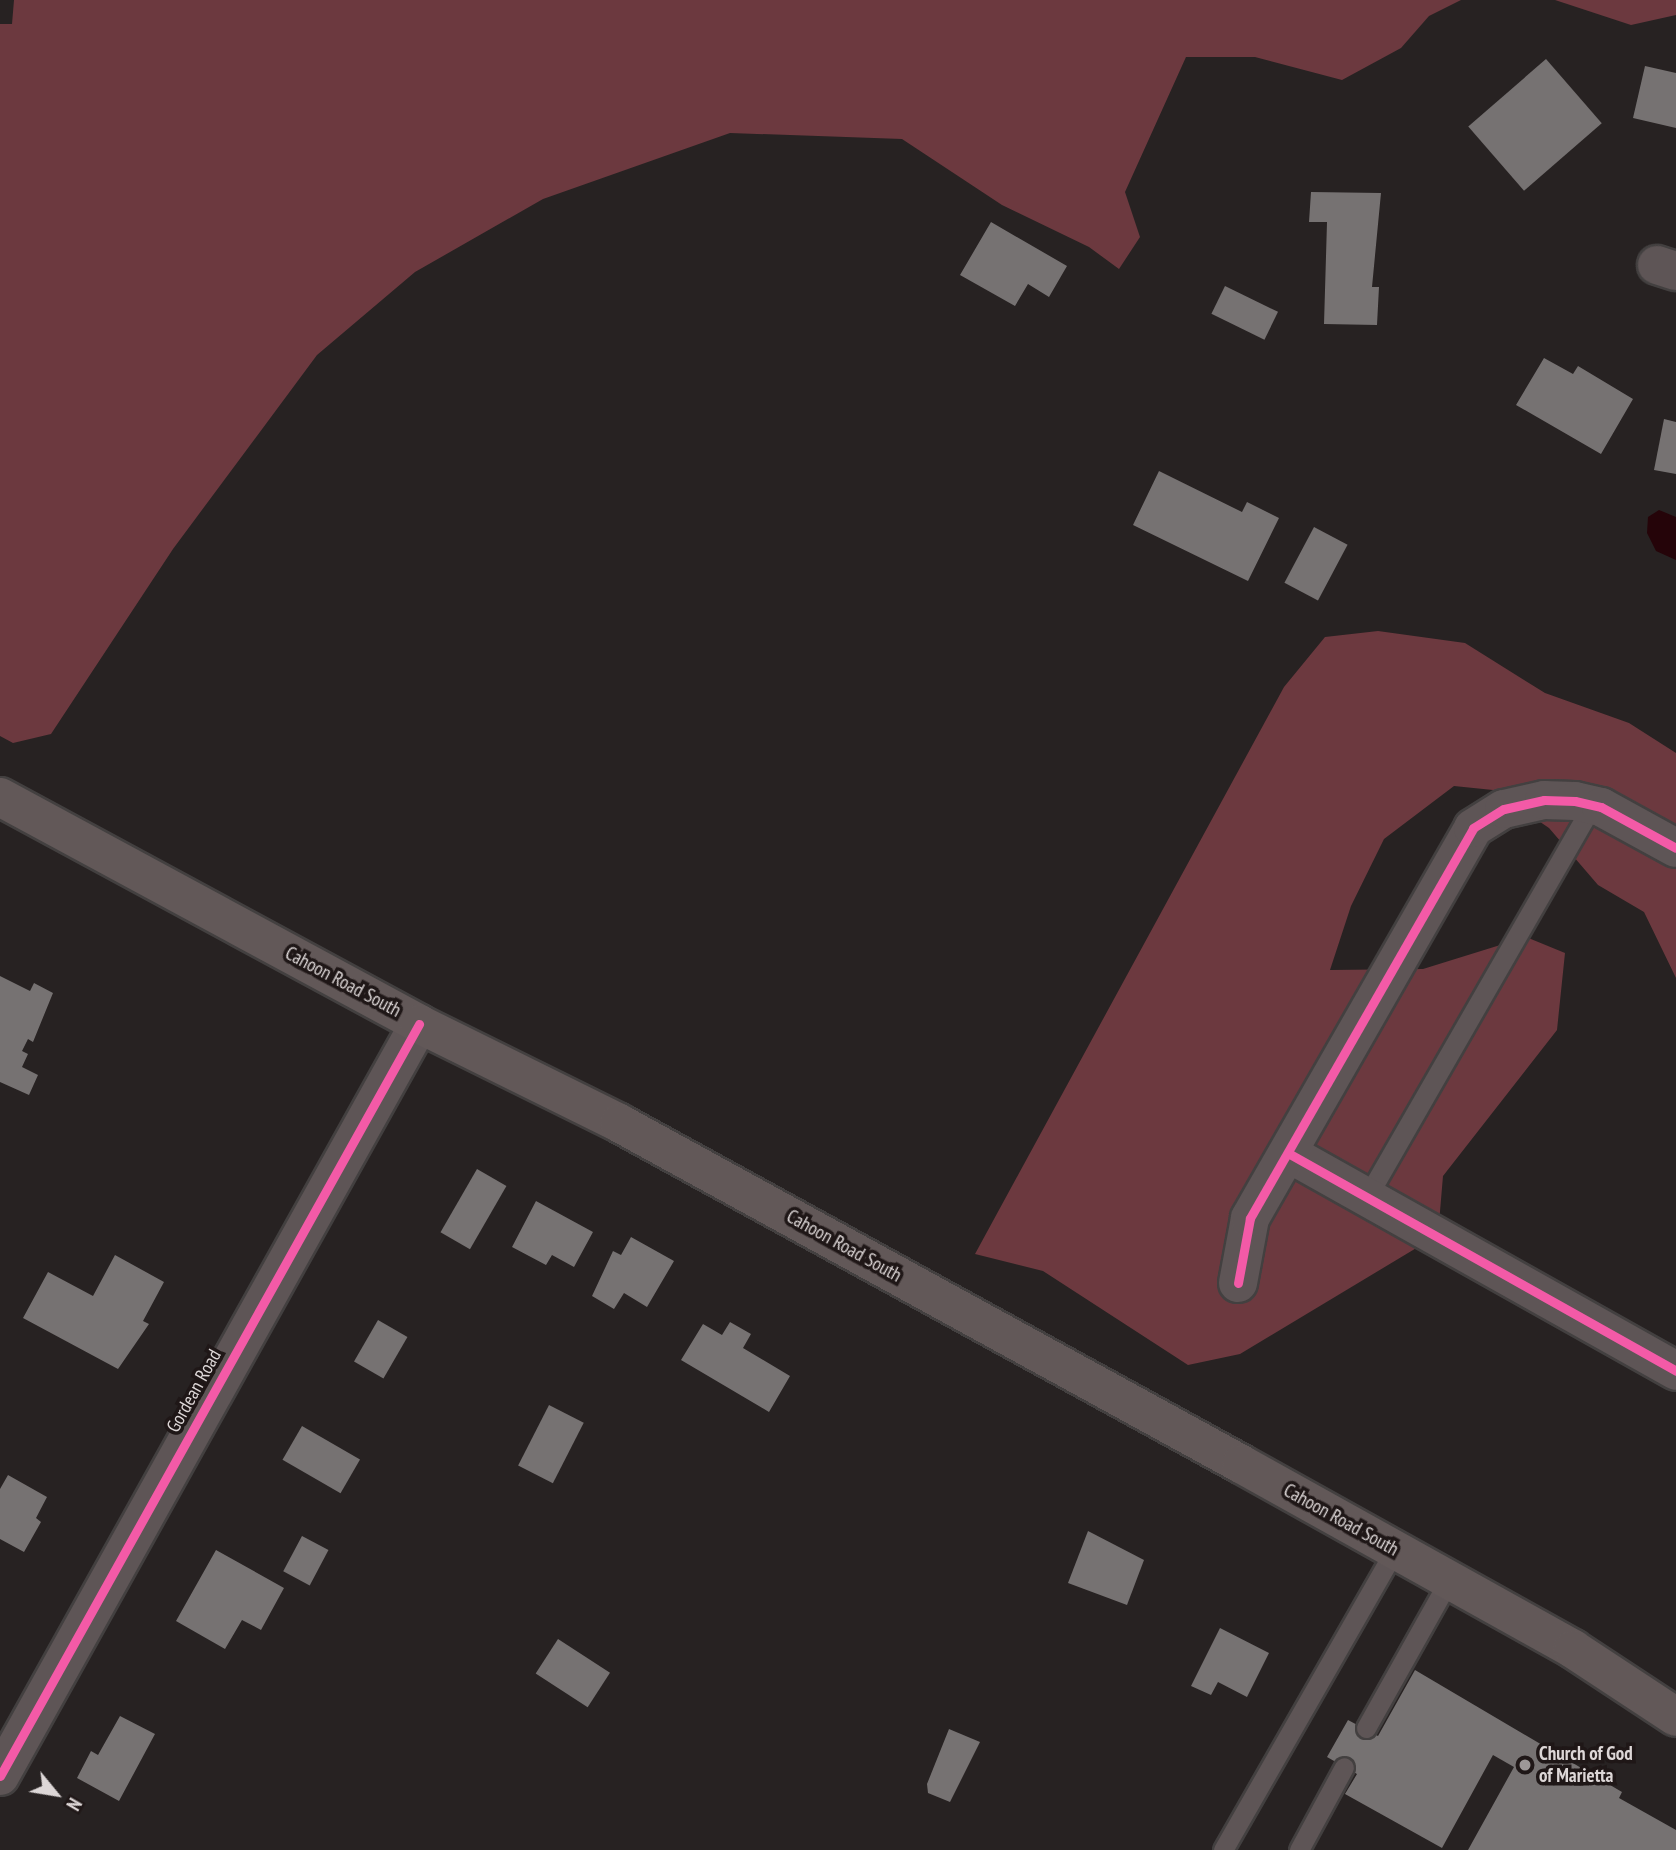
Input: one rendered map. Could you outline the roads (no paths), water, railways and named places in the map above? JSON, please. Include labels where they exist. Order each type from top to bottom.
[{"type":"main road","name":"Cahoon Road South","points":[[0,797],[419,1024],[631,1130],[1573,1649],[1676,1717]]},
{"type":"street","points":[[1238,1283],[1250,1218],[1474,828],[1504,808],[1544,800],[1593,804],[1676,848]]},
{"type":"street","name":"Gordean Road","points":[[0,1776],[419,1024]]},
{"type":"street","points":[[1287,1153],[1676,1371]]},
{"type":"lane","points":[[1367,1197],[1593,804]]},
{"type":"lane","points":[[1223,1850],[1395,1550]]},
{"type":"lane","points":[[1366,1728],[1449,1580]]},
{"type":"lane","points":[[1299,1850],[1344,1767]]},
{"type":"place","name":"Church of God of Marietta","points":[[1525,1765]]}]
